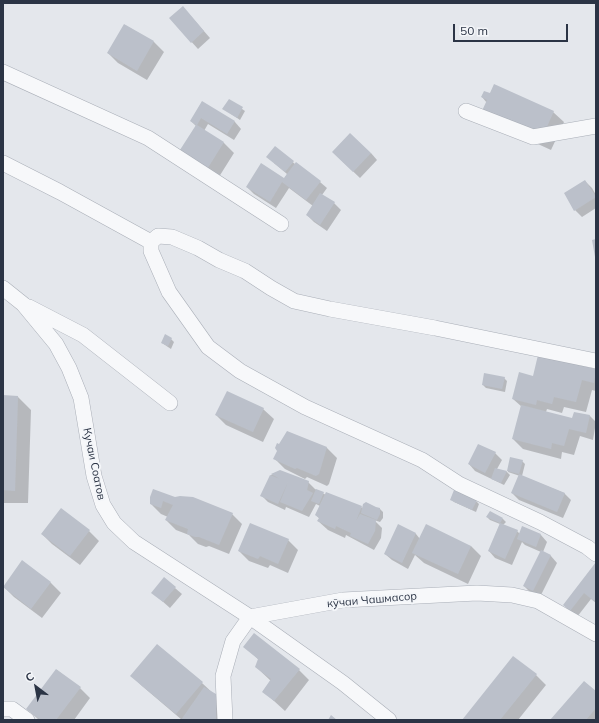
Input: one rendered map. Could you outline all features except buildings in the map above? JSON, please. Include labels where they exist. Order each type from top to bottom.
[{"type":"street","points":[[3,72],[148,138],[281,224]]},
{"type":"street","points":[[466,111],[533,137],[596,126]]},
{"type":"street","points":[[3,162],[151,242]]},
{"type":"street","points":[[596,361],[294,301],[245,271],[172,237],[158,236],[151,242],[151,251],[168,292],[208,347],[240,371],[305,407],[422,460],[459,484],[540,522],[587,547],[596,554]]},
{"type":"street","name":"Кучаи Соатов","points":[[3,288],[23,304],[56,344],[69,368],[81,398],[94,476],[103,505],[114,523],[134,542],[250,617],[343,683],[388,720]]},
{"type":"street","points":[[23,304],[83,335],[170,403]]},
{"type":"street","name":"кӯчаи Чашмасор","points":[[250,617],[343,600],[484,593],[512,595],[538,601],[596,634]]},
{"type":"street","points":[[225,720],[223,676],[233,641],[250,617]]},
{"type":"street","points":[[3,709],[12,709],[27,720]]}]
